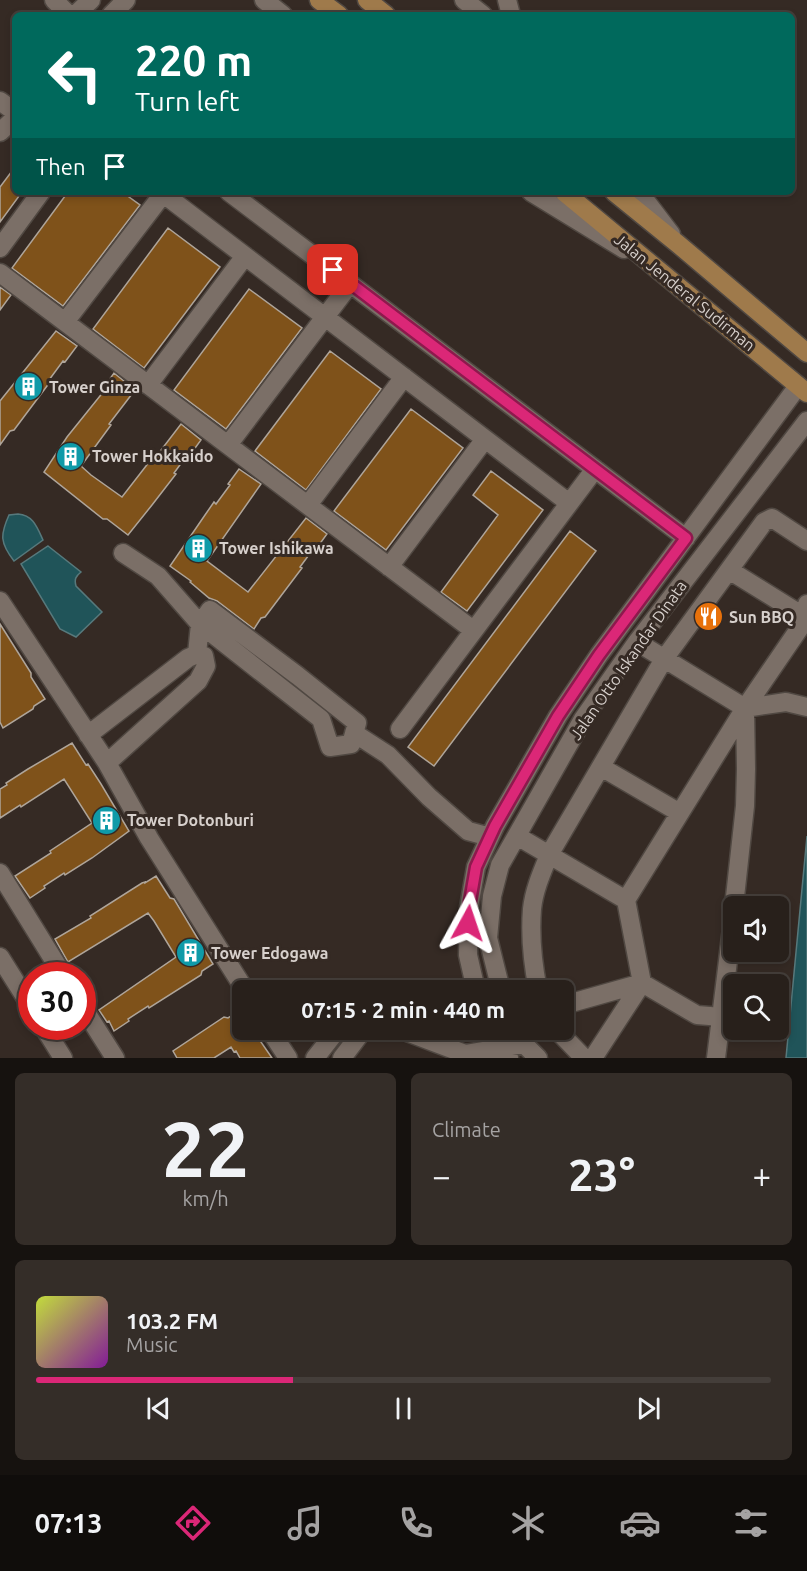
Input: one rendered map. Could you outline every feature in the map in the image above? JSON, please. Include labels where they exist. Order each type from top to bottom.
[{"type":"main road","points":[[319,0],[335,12]]},
{"type":"main road","points":[[367,0],[383,12]]},
{"type":"main road","name":"Jalan Jenderal Sudirman","points":[[568,195],[803,389]]},
{"type":"main road","name":"Jalan Jenderal Sudirman","points":[[618,195],[807,353]]},
{"type":"street","points":[[54,0],[66,12]]},
{"type":"street","points":[[78,12],[91,0]]},
{"type":"street","points":[[114,12],[126,0]]},
{"type":"street","points":[[464,0],[479,12]]},
{"type":"street","points":[[0,132],[12,121]]},
{"type":"street","points":[[0,248],[39,195]]},
{"type":"street","points":[[65,322],[160,195]]},
{"type":"street","points":[[165,195],[569,503]]},
{"type":"street","points":[[233,195],[686,538]]},
{"type":"street","points":[[536,195],[656,269]]},
{"type":"street","points":[[641,195],[678,243]]},
{"type":"street","points":[[148,385],[245,256]]},
{"type":"street","points":[[0,273],[473,630]]},
{"type":"street","points":[[228,445],[350,284]]},
{"type":"street","points":[[308,505],[404,377]]},
{"type":"street","name":"Jalan Otto Iskandar Dinata","points":[[474,980],[468,955],[469,907],[476,867],[490,837],[558,716],[599,655],[784,405],[803,389]]},
{"type":"street","points":[[784,405],[806,422]]},
{"type":"street","name":"Jalan Otto Iskandar Dinata","points":[[498,980],[488,938],[492,896],[500,865],[583,718],[637,642],[806,422]]},
{"type":"street","points":[[389,567],[485,439]]},
{"type":"street","points":[[400,729],[595,469]]},
{"type":"street","points":[[536,980],[533,963],[532,909],[538,879],[549,855],[664,659],[764,522],[772,518],[807,541]]},
{"type":"street","points":[[123,553],[158,576],[200,624],[321,719],[330,747],[351,744],[357,723],[210,610],[200,624],[197,654]]},
{"type":"street","points":[[593,1058],[642,983],[626,900],[745,708],[801,626],[806,610],[729,570]]},
{"type":"street","points":[[0,601],[107,764],[149,838],[239,980]]},
{"type":"street","points":[[637,642],[745,708],[786,702],[807,707]]},
{"type":"street","points":[[88,735],[188,658],[197,654],[204,656],[206,666],[198,681],[107,764]]},
{"type":"street","points":[[735,896],[745,806],[745,708]]},
{"type":"street","points":[[354,733],[388,754],[429,797],[468,831],[490,837]]},
{"type":"street","points":[[601,767],[680,813]]},
{"type":"street","points":[[517,836],[626,900]]},
{"type":"street","points":[[0,873],[55,962]]},
{"type":"street","points":[[0,957],[18,986]]},
{"type":"street","points":[[716,1058],[728,962]]},
{"type":"street","points":[[574,1002],[642,983],[697,1014],[722,1017]]},
{"type":"street","points":[[96,1028],[115,1058]]},
{"type":"street","points":[[52,1040],[63,1058]]},
{"type":"street","points":[[276,1040],[288,1058]]},
{"type":"street","points":[[315,1058],[329,1040]]},
{"type":"street","points":[[342,1058],[356,1040]]},
{"type":"street","points":[[428,1040],[465,1054],[506,1053],[517,1040]]},
{"type":"street","points":[[498,1040],[506,1053]]},
{"type":"street","points":[[523,1040],[538,1058]]},
{"type":"street","points":[[565,1040],[584,1058]]},
{"type":"water","points":[[18,514],[31,519],[43,540],[14,561],[6,549],[3,534],[9,515]]},
{"type":"water","points":[[48,546],[81,572],[76,578],[76,586],[102,612],[76,637],[60,629],[21,564]]},
{"type":"water","points":[[807,836],[807,1058],[786,1058]]},
{"type":"building","points":[[12,171],[12,195],[20,195],[0,222],[0,187]]},
{"type":"building","points":[[66,195],[126,195],[140,205],[63,306],[12,268]]},
{"type":"building","points":[[168,228],[220,267],[144,368],[93,329]]},
{"type":"building","points":[[0,287],[11,295],[0,310]]},
{"type":"building","points":[[249,289],[302,328],[226,429],[174,390]]},
{"type":"building","name":"Tower Ginza","points":[[56,331],[77,346],[65,362],[63,361],[14,430],[10,431],[0,445],[0,401]]},
{"type":"building","points":[[330,351],[381,389],[306,490],[255,451]]},
{"type":"building","name":"Tower Hokkaido","points":[[114,373],[135,390],[81,466],[91,475],[122,497],[181,424],[201,440],[128,535],[107,519],[103,519],[44,472],[67,437],[104,391],[102,390]]},
{"type":"building","points":[[411,409],[463,448],[386,550],[334,511]]},
{"type":"building","name":"Tower Ishikawa","points":[[239,469],[261,484],[207,561],[248,592],[306,518],[327,534],[254,629],[217,601],[209,598],[170,566],[214,502],[216,504],[230,485],[228,484]]},
{"type":"building","points":[[491,471],[543,510],[467,611],[441,592],[498,515],[473,495]]},
{"type":"building","points":[[570,531],[596,551],[434,766],[408,747]]},
{"type":"building","points":[[0,624],[45,699],[3,728],[0,722]]},
{"type":"building","name":"Tower Dotonburi","points":[[72,743],[101,784],[129,831],[92,858],[44,886],[45,888],[30,898],[15,876],[92,823],[64,779],[0,818],[0,789],[7,785],[6,783]]},
{"type":"building","name":"Tower Edogawa","points":[[156,876],[170,898],[174,899],[213,964],[202,971],[201,975],[149,1008],[148,1006],[114,1031],[99,1010],[176,957],[154,921],[148,913],[68,962],[55,939]]},
{"type":"building","points":[[232,1015],[232,1040],[260,1040],[272,1058],[240,1058],[231,1047],[214,1058],[177,1058],[173,1051],[224,1017]]},
{"type":"place","name":"Tower Ginza","points":[[28,387]]},
{"type":"place","name":"Tower Hokkaido","points":[[71,456]]},
{"type":"place","name":"Tower Ishikawa","points":[[198,548]]},
{"type":"place","name":"Sun BBQ","points":[[708,617]]},
{"type":"place","name":"Tower Dotonburi","points":[[106,820]]},
{"type":"place","name":"Tower Edogawa","points":[[190,953]]},
{"type":"route","points":[[333,270],[686,538],[599,655],[558,716],[495,826],[476,867],[468,923]]}]
